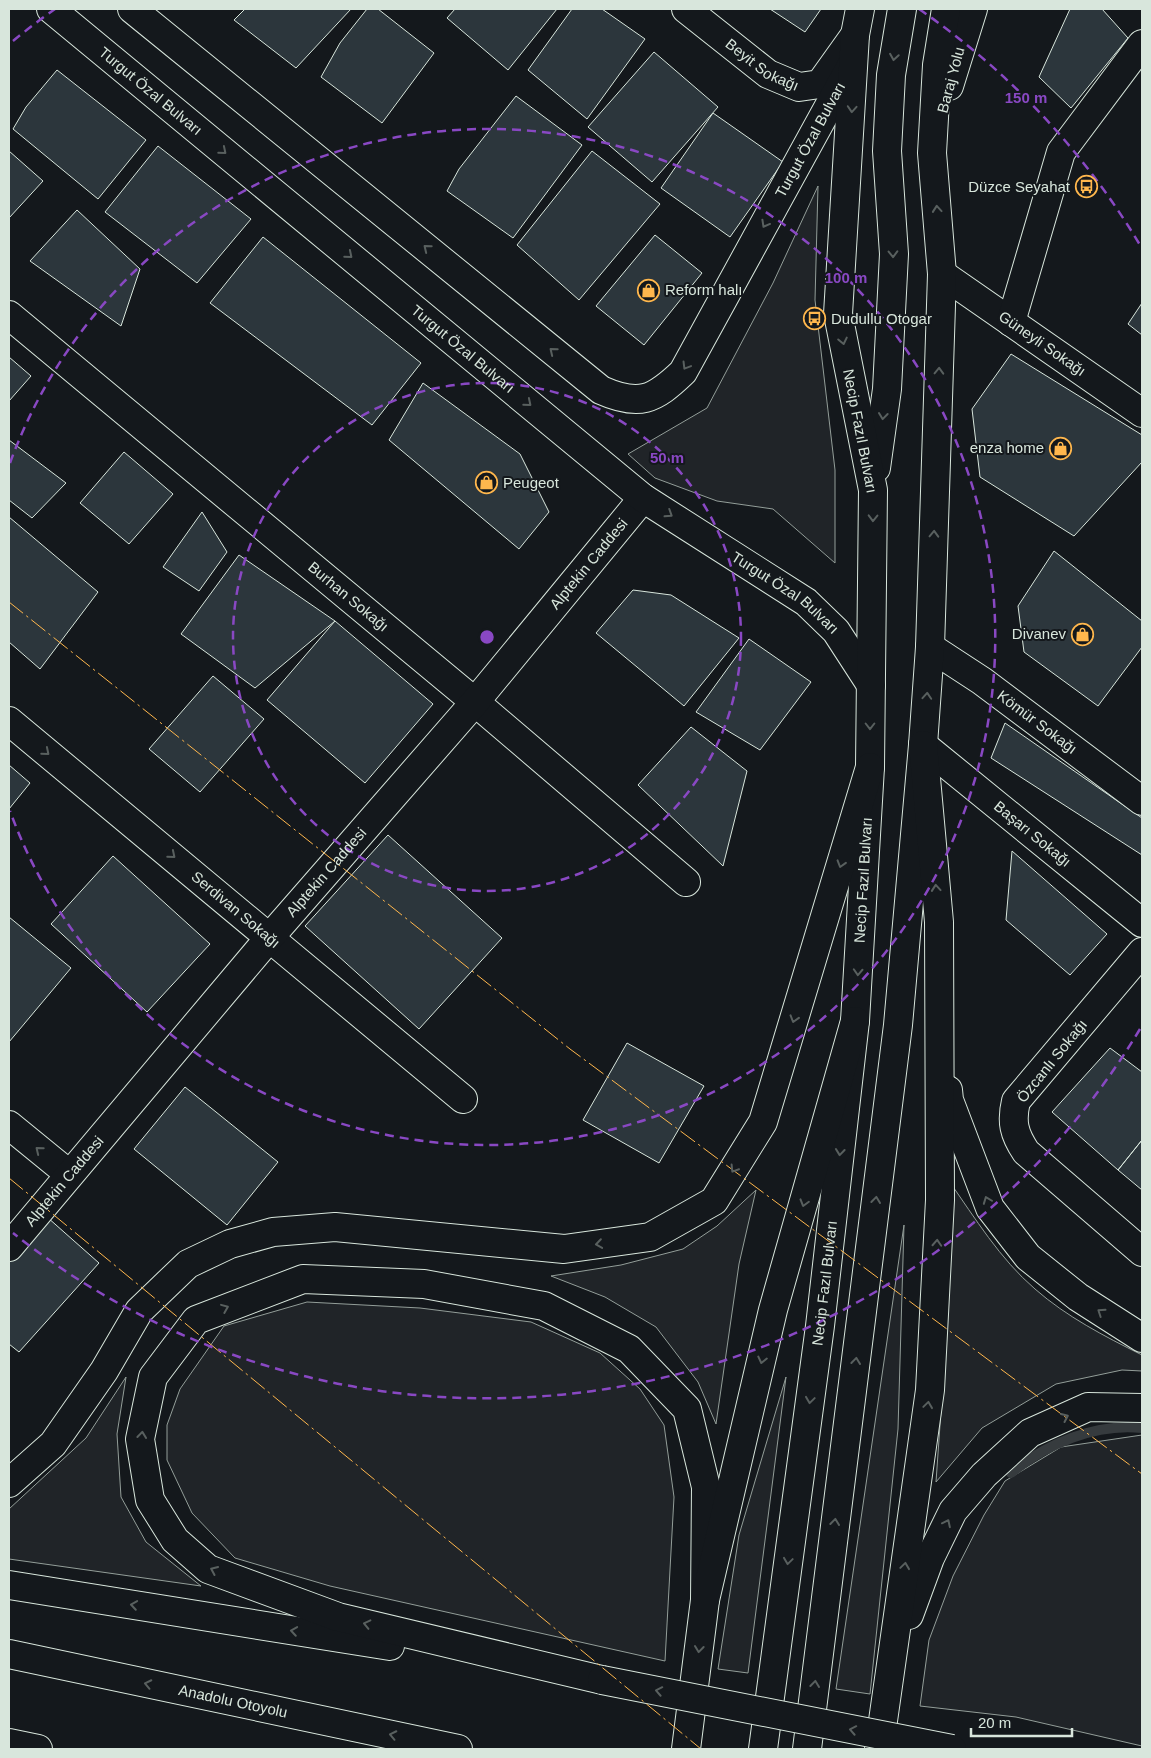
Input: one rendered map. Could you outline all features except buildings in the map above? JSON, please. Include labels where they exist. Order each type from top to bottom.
[{"type":"main road","name":"Turgut Özal Bulvarı","points":[[51,9],[643,498],[806,602],[836,631],[871,685]]},
{"type":"main road","name":"Turgut Özal Bulvarı","points":[[132,9],[601,390],[620,398],[637,401],[653,397],[668,387],[684,372],[857,34]]},
{"type":"main road","name":"Beyit Sokağı","points":[[686,9],[768,74],[799,87],[820,84],[857,34]]},
{"type":"main road","points":[[873,490],[887,389],[891,329],[894,254],[887,151],[891,75],[902,9]]},
{"type":"main road","points":[[807,1749],[898,1025],[923,745],[930,647],[942,274],[932,153],[937,65],[946,9]]},
{"type":"main road","name":"Baraj Yolu","points":[[932,153],[960,46],[973,9]]},
{"type":"main road","name":"Necip Fazıl Bulvarı","points":[[763,1749],[820,1326],[855,1021],[870,767],[873,490],[838,314],[857,34]]},
{"type":"main road","points":[[1011,322],[1061,152],[1142,44]]},
{"type":"main road","name":"Güneyli Sokağı","points":[[942,274],[1142,413]]},
{"type":"main road","name":"Burhan Sokağı","points":[[9,315],[475,702],[686,882]]},
{"type":"main road","name":"Alptekin Caddesi","points":[[9,1247],[270,937],[475,702],[643,498]]},
{"type":"main road","name":"Kömür Sokağı","points":[[930,647],[982,681],[1142,801]]},
{"type":"main road","name":"Serdivan Sokağı","points":[[9,721],[463,1099]]},
{"type":"main road","points":[[923,745],[939,922],[949,1100],[990,1208],[1028,1257],[1078,1296],[1142,1338]]},
{"type":"main road","name":"Başarı Sokağı","points":[[923,745],[1142,923]]},
{"type":"main road","points":[[9,1483],[53,1444],[104,1371],[139,1311],[188,1264],[230,1244],[273,1232],[335,1227],[564,1249],[650,1237],[714,1201],[763,1122],[870,767]]},
{"type":"main road","points":[[879,1749],[930,1390],[940,1200],[939,922]]},
{"type":"main road","name":"Özcanlı Sokağı","points":[[1142,952],[1016,1101],[1012,1119],[1016,1136],[1026,1152],[1142,1252]]},
{"type":"main road","points":[[686,1749],[705,1600],[773,1310],[855,1021]]},
{"type":"main road","points":[[9,1125],[69,1174]]},
{"type":"main road","points":[[602,1680],[338,1617],[208,1569],[175,1540],[150,1500],[140,1439],[152,1377],[196,1320],[303,1278],[424,1284],[544,1306],[629,1349],[687,1410],[706,1487],[705,1600]]},
{"type":"main road","points":[[890,1666],[930,1558],[953,1510],[984,1475],[1030,1433],[1088,1407],[1142,1408]]},
{"type":"main road","points":[[9,1585],[602,1680],[952,1749]]},
{"type":"main road","name":"Anadolu Otoyolu","points":[[9,1654],[458,1749]]},
{"type":"main road","points":[[9,1743],[38,1749]]},
{"type":"shaded area","points":[[818,186],[815,300],[835,470],[835,563],[773,509],[717,501],[655,478],[628,454],[707,408],[773,283]]},
{"type":"shaded area","points":[[949,1181],[989,1238],[1022,1277],[1047,1299],[1073,1317],[1142,1355],[1142,1371],[1122,1370],[1056,1384],[982,1428],[936,1482],[944,1368]]},
{"type":"shaded area","points":[[756,1190],[739,1264],[716,1424],[698,1382],[656,1327],[605,1297],[551,1276],[621,1265],[683,1249],[717,1226]]},
{"type":"shaded area","points":[[904,1225],[898,1429],[870,1694],[836,1689]]},
{"type":"shaded area","points":[[307,1302],[420,1308],[531,1322],[600,1353],[640,1389],[664,1425],[674,1497],[665,1661],[330,1586],[235,1558],[192,1513],[167,1460],[167,1425],[180,1389],[224,1326]]},
{"type":"shaded area","points":[[126,1377],[117,1434],[121,1497],[146,1542],[201,1586],[9,1559],[9,1509],[86,1438]]},
{"type":"shaded area","points":[[786,1377],[748,1673],[718,1669],[739,1535]]},
{"type":"shaded area","points":[[1142,1435],[1142,1746],[1016,1717],[920,1706],[929,1640],[953,1576],[984,1515],[1005,1481],[1061,1447]]},
{"type":"waterway","points":[[1011,1473],[1055,1445],[1089,1432],[1124,1427],[1142,1428]]},
{"type":"power","points":[[9,602],[570,1049],[1142,1474]]},
{"type":"power","points":[[9,1178],[701,1749]]},
{"type":"place","name":"Düzce Seyahat","points":[[1086,187]]},
{"type":"place","name":"Reform halı","points":[[649,290]]},
{"type":"place","name":"Dudullu Otogar","points":[[815,319]]},
{"type":"place","name":"enza home","points":[[1060,448]]},
{"type":"place","name":"Peugeot","points":[[487,483]]},
{"type":"place","name":"Divanev","points":[[1082,634]]}]
